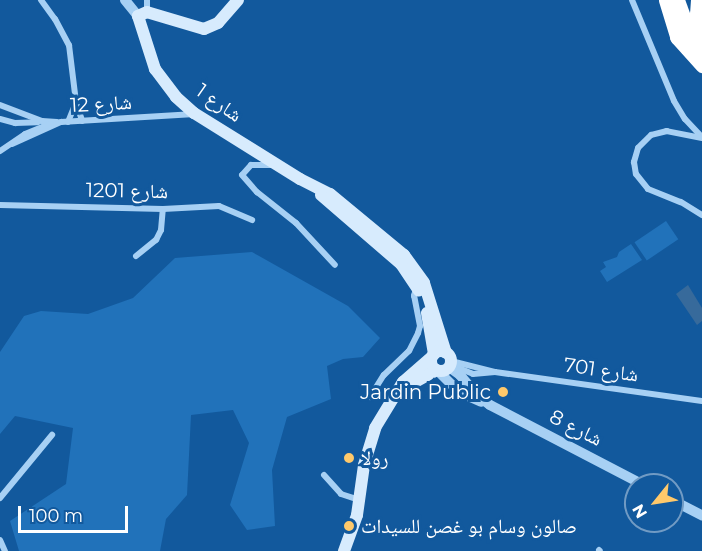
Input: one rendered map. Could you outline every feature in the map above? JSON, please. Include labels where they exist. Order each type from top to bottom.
[{"type":"highway","points":[[698,0],[697,14],[702,30]]},
{"type":"highway","points":[[668,1],[688,31],[702,46]]},
{"type":"highway","points":[[668,1],[677,37],[702,64]]},
{"type":"main road","points":[[144,9],[204,29],[218,23],[238,0]]},
{"type":"main road","name":"شارع 1","points":[[144,9],[155,69],[176,97],[196,114],[317,189],[330,194],[396,247],[411,262],[421,285],[442,362]]},
{"type":"main road","points":[[344,551],[360,500],[364,465],[371,439],[406,379],[442,362]]},
{"type":"street","points":[[41,0],[56,20],[69,45],[76,102],[82,121]]},
{"type":"street","points":[[125,0],[144,9]]},
{"type":"street","points":[[632,0],[674,101],[685,119],[702,138]]},
{"type":"street","points":[[0,119],[15,123],[61,122],[76,102]]},
{"type":"street","points":[[0,105],[42,122]]},
{"type":"street","name":"شارع 12","points":[[0,152],[12,144],[61,122],[196,114]]},
{"type":"street","points":[[702,138],[667,131],[651,135],[638,148],[634,162],[636,174],[648,189],[681,202],[702,215]]},
{"type":"street","points":[[279,165],[251,165],[242,175],[257,192],[296,223],[335,265]]},
{"type":"street","name":"شارع 1201","points":[[0,205],[163,209],[219,206],[252,220]]},
{"type":"street","points":[[136,256],[156,240],[163,209]]},
{"type":"street","points":[[370,398],[384,375],[409,351],[418,333],[420,321],[413,292],[421,285]]},
{"type":"street","name":"شارع 701","points":[[442,362],[473,374],[495,372],[702,402]]},
{"type":"street","name":"شارع 8","points":[[442,362],[459,392],[490,405],[624,474]]},
{"type":"street","points":[[0,498],[52,435]]},
{"type":"street","points":[[324,475],[341,494],[360,500]]},
{"type":"street","points":[[684,506],[702,515]]},
{"type":"street","points":[[0,543],[5,551]]},
{"type":"shaded area","points":[[666,221],[678,239],[647,260],[634,242]]},
{"type":"shaded area","points":[[631,244],[642,260],[607,282],[600,271],[606,267],[603,262],[617,257],[619,252]]},
{"type":"shaded area","points":[[252,252],[348,306],[380,338],[363,357],[343,359],[327,366],[331,399],[287,417],[272,470],[275,526],[247,530],[230,505],[249,443],[233,410],[191,415],[187,495],[166,519],[160,551],[19,551],[10,521],[66,484],[73,428],[15,416],[0,434],[0,352],[24,316],[41,311],[88,314],[133,298],[175,258]]},
{"type":"shaded area","points":[[688,285],[702,308],[702,321],[697,325],[676,294]]},
{"type":"place","name":"Jardin Public","points":[[503,392]]},
{"type":"place","name":"رولا","points":[[349,458]]},
{"type":"place","name":"صالون وسام بو غصن للسيدات","points":[[349,526]]}]
